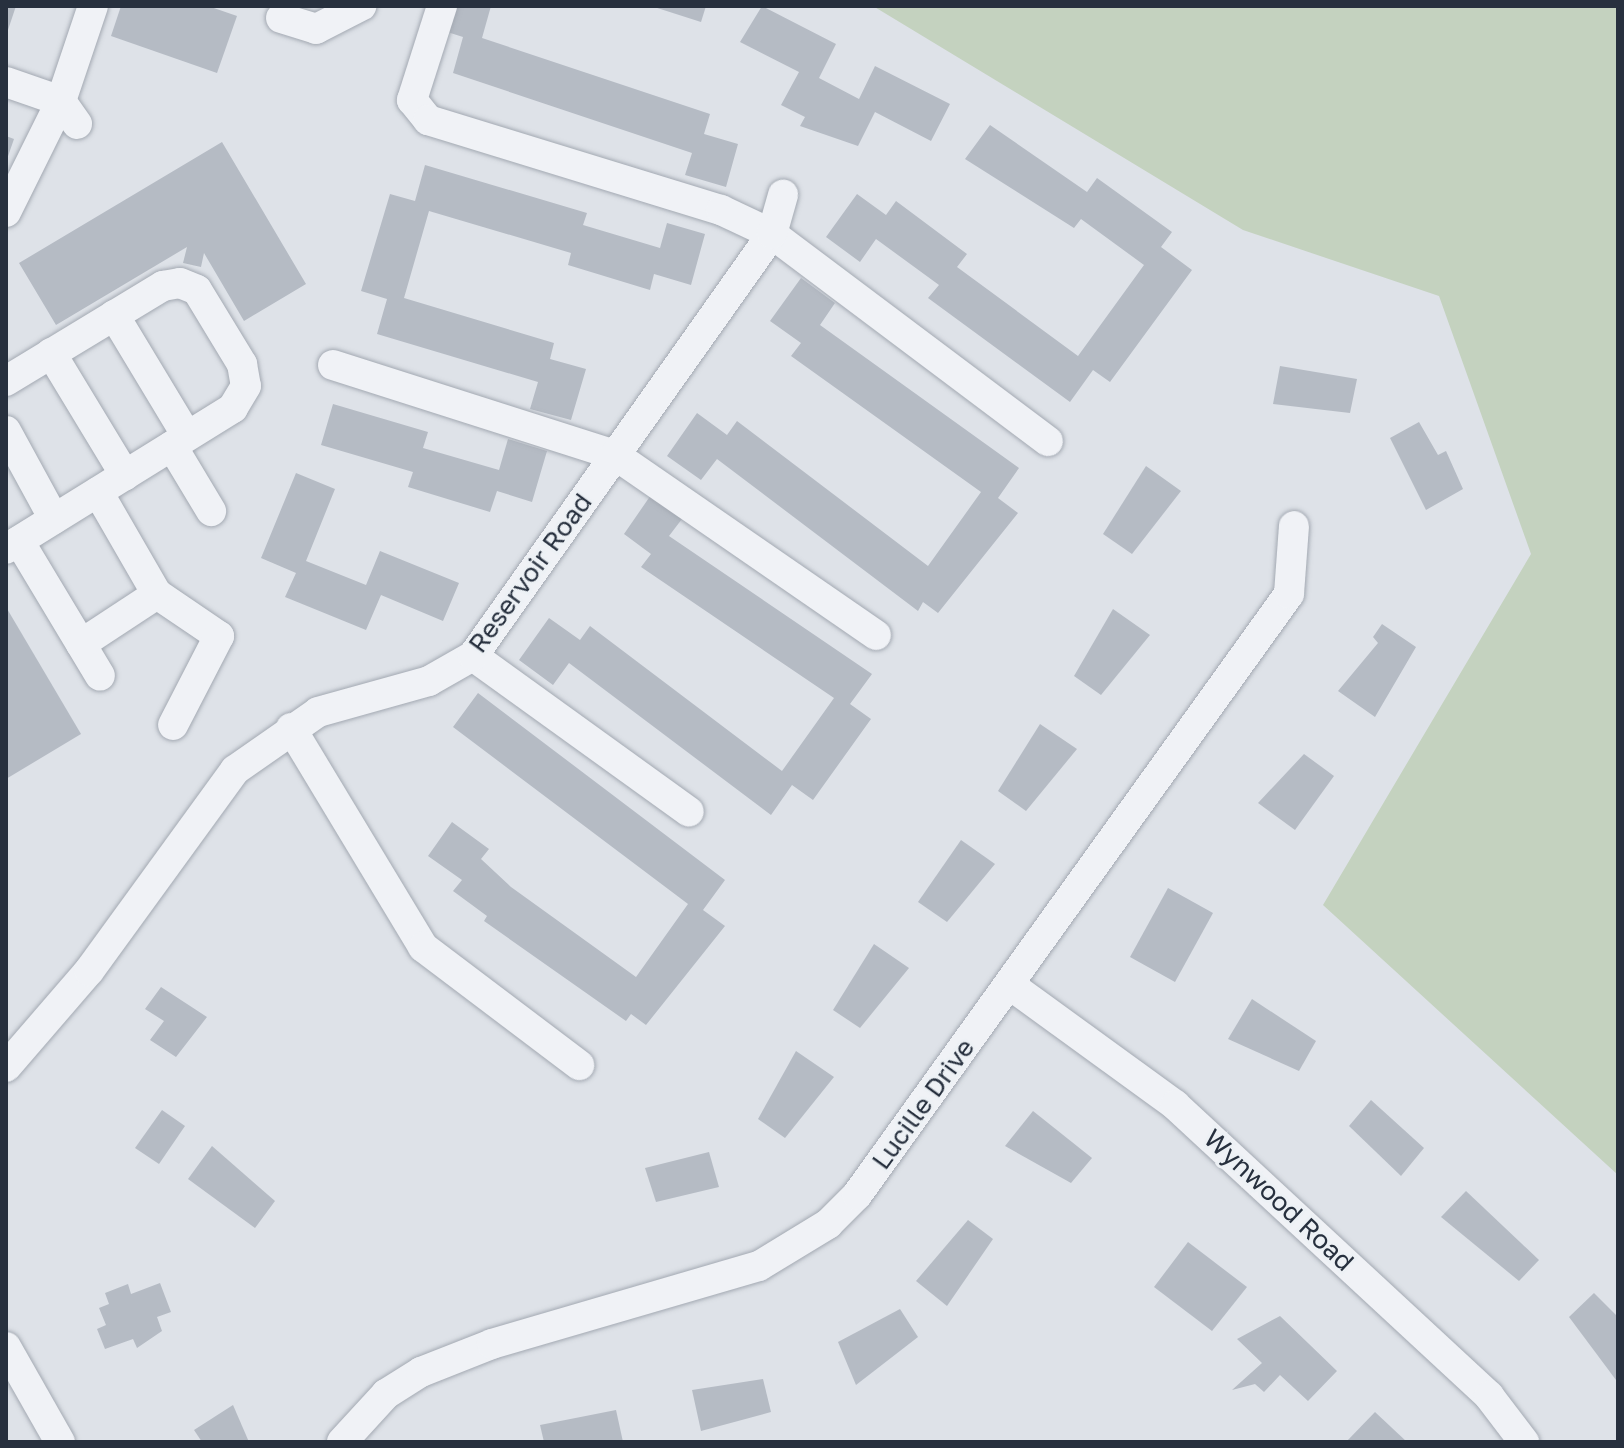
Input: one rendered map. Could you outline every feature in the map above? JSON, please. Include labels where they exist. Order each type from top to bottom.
[{"type":"street","points":[[6,212],[69,112],[93,6]]},
{"type":"street","points":[[281,18],[316,29],[361,6]]},
{"type":"street","points":[[442,6],[412,100],[428,120],[721,210],[772,234],[1048,441]]},
{"type":"street","points":[[6,82],[69,112]]},
{"type":"street","name":"Reservoir Road","points":[[6,1067],[89,971],[235,770],[291,728],[356,697],[429,681],[473,656],[772,234],[783,195]]},
{"type":"street","points":[[6,381],[114,315],[180,283],[197,290],[242,364],[246,386],[233,408],[12,545],[100,676]]},
{"type":"street","points":[[114,315],[180,441],[211,511]]},
{"type":"street","points":[[51,353],[125,475]]},
{"type":"street","points":[[333,365],[615,455],[876,635]]},
{"type":"street","points":[[6,431],[54,519]]},
{"type":"street","points":[[98,492],[157,594],[219,636],[173,725]]},
{"type":"street","name":"Lucille Drive","points":[[342,1442],[386,1394],[421,1372],[492,1344],[759,1266],[795,1247],[857,1195],[1289,594],[1294,526]]},
{"type":"street","points":[[81,644],[157,594]]},
{"type":"street","points":[[473,656],[689,812]]},
{"type":"street","points":[[291,728],[423,947],[579,1065]]},
{"type":"street","name":"Wynwood Road","points":[[1010,985],[1187,1115],[1489,1396],[1524,1442]]},
{"type":"street","points":[[6,1347],[60,1442]]},
{"type":"green space","points":[[873,6],[1618,6],[1618,1175],[1323,905],[1531,554],[1439,296],[1243,230]]},
{"type":"building","points":[[6,6],[16,6],[7,33],[6,33]]},
{"type":"building","points":[[121,6],[208,6],[237,16],[217,73],[111,36]]},
{"type":"building","points":[[448,6],[491,6],[482,38],[710,114],[704,134],[738,144],[726,187],[685,175],[692,153],[453,73],[463,37],[441,30]]},
{"type":"building","points":[[651,6],[706,6],[701,22]]},
{"type":"building","points":[[762,6],[836,44],[819,78],[859,99],[875,66],[950,104],[931,141],[875,112],[858,146],[800,126],[805,117],[781,105],[799,72],[740,42]]},
{"type":"building","points":[[990,125],[1087,192],[1097,178],[1172,232],[1161,247],[1192,270],[1110,382],[1093,370],[1070,402],[928,298],[939,285],[876,239],[860,262],[826,237],[857,194],[886,215],[896,201],[967,254],[957,267],[1078,356],[1144,265],[1081,219],[1074,228],[965,159]]},
{"type":"building","points":[[6,136],[14,139],[6,162]]},
{"type":"building","points":[[222,142],[306,284],[244,321],[204,253],[201,267],[183,263],[187,247],[56,325],[19,263]]},
{"type":"building","points":[[425,165],[587,213],[583,225],[660,248],[667,223],[705,234],[691,285],[654,274],[650,290],[568,265],[571,253],[429,211],[404,298],[554,343],[550,359],[586,369],[571,420],[530,409],[538,382],[377,334],[387,299],[361,291],[390,194],[415,201]]},
{"type":"building","points":[[801,278],[835,303],[820,325],[1019,468],[998,498],[1018,513],[938,613],[923,602],[918,611],[717,459],[701,480],[667,456],[697,413],[727,435],[737,421],[928,566],[981,492],[791,356],[801,343],[770,321]]},
{"type":"building","points":[[1280,366],[1357,379],[1350,413],[1273,404]]},
{"type":"building","points":[[333,404],[428,432],[423,448],[499,470],[508,439],[547,451],[532,502],[497,491],[490,512],[408,487],[413,472],[321,445]]},
{"type":"building","points":[[1419,422],[1438,455],[1446,451],[1463,489],[1426,510],[1390,438]]},
{"type":"building","points":[[1146,466],[1181,491],[1132,554],[1103,534]]},
{"type":"building","points":[[296,473],[335,489],[306,561],[366,585],[380,551],[459,583],[443,621],[381,595],[366,630],[285,597],[296,573],[261,558]]},
{"type":"building","points":[[653,492],[685,515],[669,536],[872,674],[850,704],[871,719],[813,800],[792,785],[771,815],[569,663],[553,685],[519,660],[549,618],[580,640],[590,626],[782,771],[834,698],[641,567],[651,554],[624,534]]},
{"type":"building","points":[[6,607],[81,734],[6,779]]},
{"type":"building","points":[[1113,609],[1150,635],[1101,695],[1074,676]]},
{"type":"building","points":[[1382,624],[1416,647],[1375,717],[1338,691],[1378,643],[1373,637]]},
{"type":"building","points":[[478,693],[725,880],[703,910],[725,926],[646,1025],[631,1014],[626,1021],[484,921],[487,916],[453,891],[462,880],[428,856],[452,822],[489,849],[481,859],[511,887],[636,977],[688,904],[453,727]]},
{"type":"building","points":[[1040,724],[1077,749],[1026,811],[998,791]]},
{"type":"building","points":[[1304,754],[1334,776],[1295,830],[1258,803]]},
{"type":"building","points":[[961,840],[995,864],[947,922],[918,902]]},
{"type":"building","points":[[1168,888],[1213,913],[1175,982],[1130,957]]},
{"type":"building","points":[[874,944],[909,968],[860,1028],[833,1010]]},
{"type":"building","points":[[161,987],[207,1017],[176,1057],[150,1040],[164,1021],[145,1009]]},
{"type":"building","points":[[1252,999],[1316,1041],[1299,1071],[1228,1039]]},
{"type":"building","points":[[796,1051],[834,1077],[785,1138],[758,1119]]},
{"type":"building","points":[[1371,1100],[1424,1148],[1401,1176],[1349,1126]]},
{"type":"building","points":[[162,1110],[185,1126],[159,1164],[135,1148]]},
{"type":"building","points":[[1033,1111],[1092,1158],[1071,1183],[1005,1146]]},
{"type":"building","points":[[212,1146],[275,1201],[255,1228],[188,1179]]},
{"type":"building","points":[[709,1152],[719,1187],[656,1202],[645,1168]]},
{"type":"building","points":[[1466,1191],[1539,1260],[1519,1281],[1441,1217]]},
{"type":"building","points":[[968,1220],[993,1239],[947,1306],[916,1281]]},
{"type":"building","points":[[1188,1242],[1247,1287],[1212,1331],[1154,1287]]},
{"type":"building","points":[[160,1283],[171,1312],[157,1317],[162,1331],[137,1348],[133,1339],[105,1349],[97,1329],[106,1325],[99,1308],[109,1304],[105,1293],[128,1284],[131,1294]]},
{"type":"building","points":[[1594,1293],[1618,1317],[1616,1380],[1569,1317]]},
{"type":"building","points":[[900,1309],[918,1337],[856,1385],[838,1342]]},
{"type":"building","points":[[1280,1316],[1337,1371],[1308,1401],[1280,1375],[1264,1392],[1255,1384],[1232,1390],[1262,1363],[1237,1339]]},
{"type":"building","points":[[763,1379],[771,1412],[701,1431],[692,1390]]},
{"type":"building","points":[[233,1405],[249,1442],[202,1442],[194,1430]]},
{"type":"building","points":[[616,1410],[623,1442],[544,1442],[540,1425]]},
{"type":"building","points":[[1375,1412],[1407,1442],[1346,1442]]}]
